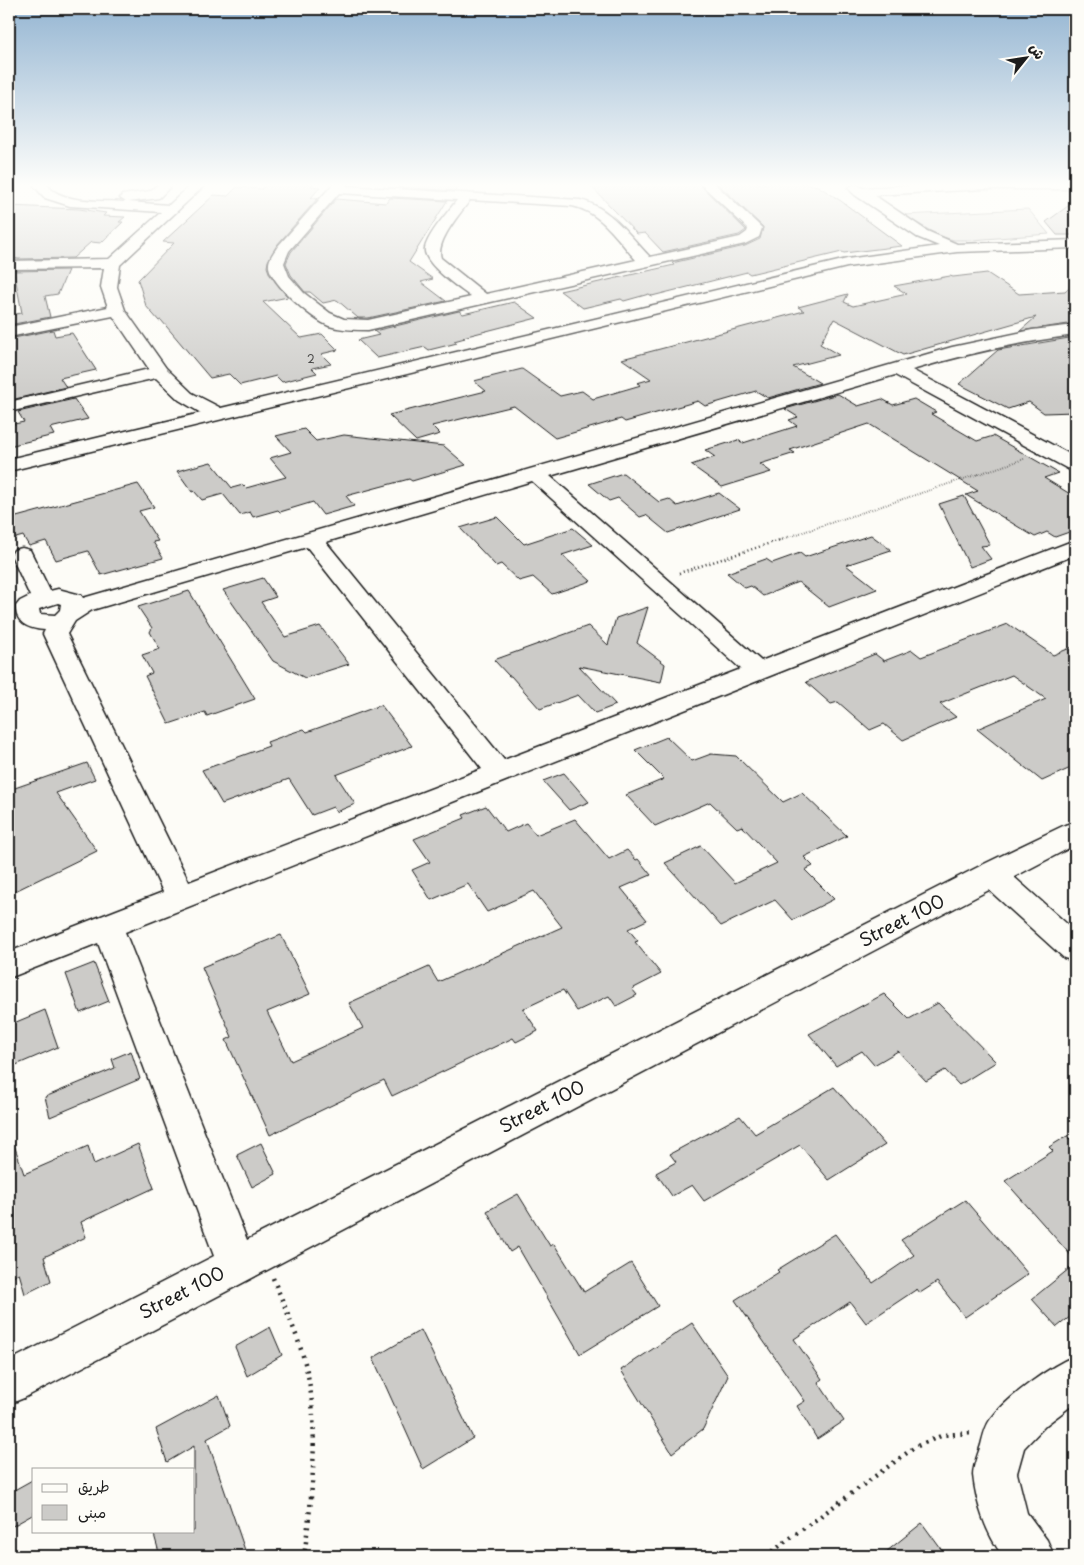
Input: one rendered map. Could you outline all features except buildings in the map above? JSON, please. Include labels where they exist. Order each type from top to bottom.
[{"type":"street","points":[[121,256],[113,263],[108,275],[111,299],[164,377],[179,405],[180,411],[174,425]]},
{"type":"street","points":[[279,256],[276,265],[278,273],[284,281],[320,314],[338,324],[368,325],[673,256]]},
{"type":"street","points":[[433,256],[435,260],[484,300]]},
{"type":"street","points":[[640,256],[646,262]]},
{"type":"street","points":[[9,465],[805,272],[891,256]]},
{"type":"street","points":[[9,265],[113,263]]},
{"type":"street","points":[[9,332],[117,310]]},
{"type":"street","points":[[22,556],[26,610],[29,618],[41,624],[66,616],[99,601],[897,369],[994,342],[1075,330]]},
{"type":"street","points":[[897,369],[1065,456]]},
{"type":"street","points":[[164,377],[193,402],[219,414]]},
{"type":"street","points":[[9,407],[164,377]]},
{"type":"street","points":[[536,474],[758,671]]},
{"type":"street","points":[[312,539],[499,772]]},
{"type":"street","points":[[9,965],[1075,547]]},
{"type":"street","points":[[66,616],[55,634],[59,644],[181,897]]},
{"type":"street","name":"Street 100","points":[[9,1383],[1075,832]]},
{"type":"street","points":[[992,874],[1075,949]]},
{"type":"street","points":[[107,926],[249,1259]]},
{"type":"street","points":[[1031,1556],[1007,1524],[995,1473],[1005,1436],[1031,1410],[1075,1377]]},
{"type":"path","points":[[656,580],[1065,456]]},
{"type":"path","points":[[249,1259],[297,1337],[308,1372],[314,1454],[311,1513],[304,1556]]},
{"type":"path","points":[[766,1556],[914,1447],[942,1435],[974,1432],[1005,1436]]}]
